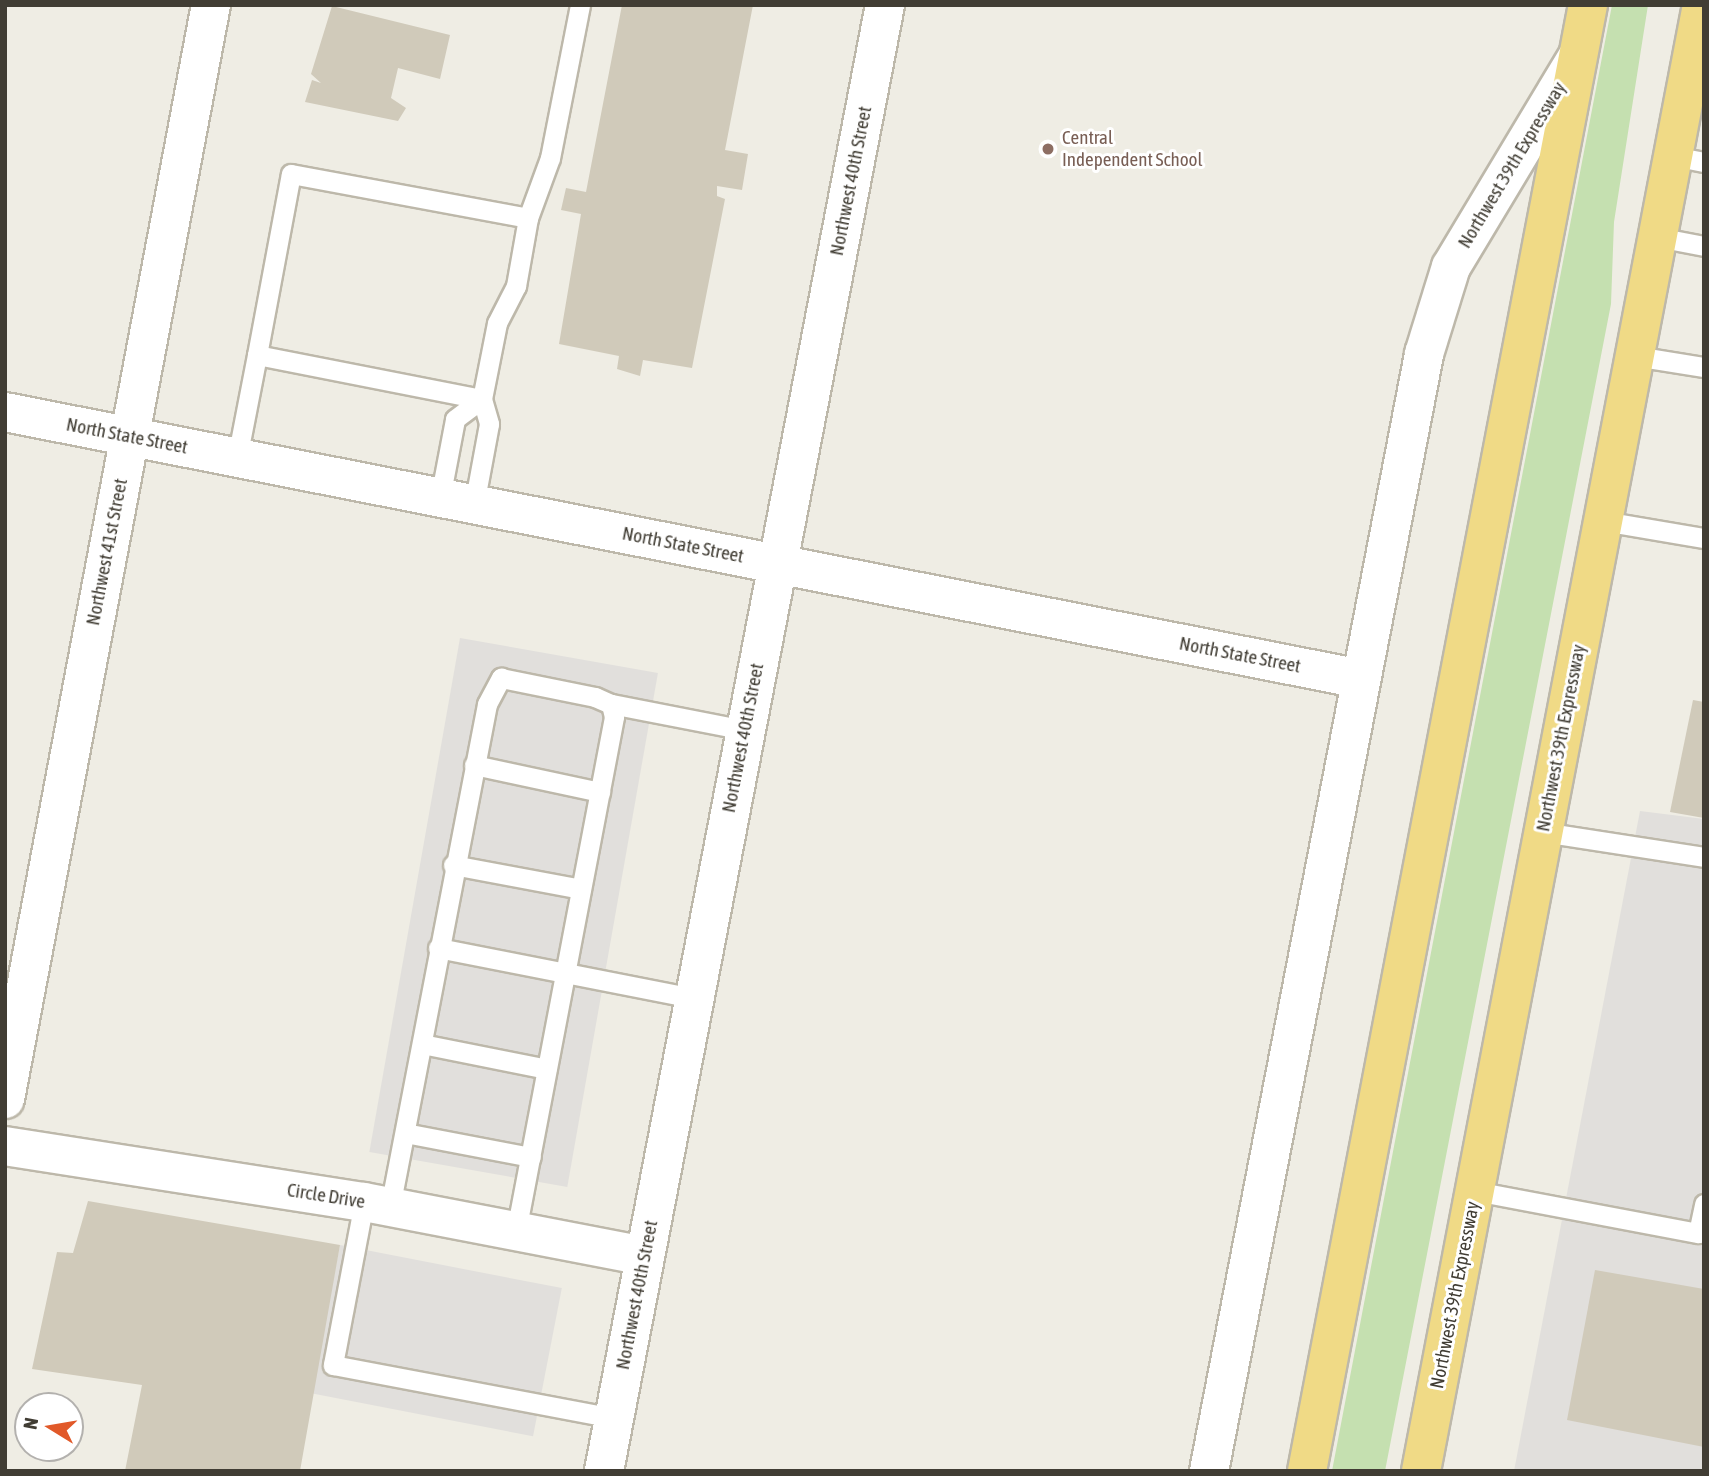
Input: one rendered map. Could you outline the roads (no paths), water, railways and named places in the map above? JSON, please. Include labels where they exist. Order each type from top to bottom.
[{"type":"highway","name":"Northwest 39th Expressway","points":[[1307,1471],[1588,5]]},
{"type":"highway","name":"Northwest 39th Expressway","points":[[1421,1471],[1657,237],[1688,159],[1701,19]]},
{"type":"street","name":"Northwest 41st Street","points":[[5,1100],[211,5]]},
{"type":"street","name":"Northwest 40th Street","points":[[604,1471],[884,5]]},
{"type":"street","name":"Northwest 39th Expressway","points":[[1209,1471],[1423,354],[1451,267],[1578,55]]},
{"type":"street","name":"North State Street","points":[[5,412],[1361,679]]},
{"type":"street","name":"Circle Drive","points":[[5,1146],[377,1204],[645,1255]]},
{"type":"lane","points":[[457,501],[489,424],[482,399],[528,218],[550,158],[580,5]]},
{"type":"lane","points":[[237,458],[291,174],[528,218]]},
{"type":"lane","points":[[1657,237],[1704,246]]},
{"type":"lane","points":[[257,355],[482,399]]},
{"type":"lane","points":[[1635,356],[1704,367]]},
{"type":"lane","points":[[457,501],[455,419],[482,399]]},
{"type":"lane","points":[[1603,521],[1704,538]]},
{"type":"lane","points":[[614,1418],[333,1365],[377,1204],[404,1133],[453,866],[487,704],[501,678],[611,704],[745,730]]},
{"type":"lane","points":[[516,1231],[600,792],[611,704]]},
{"type":"lane","points":[[474,765],[600,792]]},
{"type":"lane","points":[[1543,832],[1704,857]]},
{"type":"lane","points":[[453,866],[582,890]]},
{"type":"lane","points":[[438,948],[566,970],[693,998]]},
{"type":"lane","points":[[422,1044],[547,1069]]},
{"type":"lane","points":[[404,1133],[531,1157]]},
{"type":"lane","points":[[1475,1191],[1698,1233],[1704,1203]]},
{"type":"place","name":"Central Independent School","points":[[1048,149]]}]
